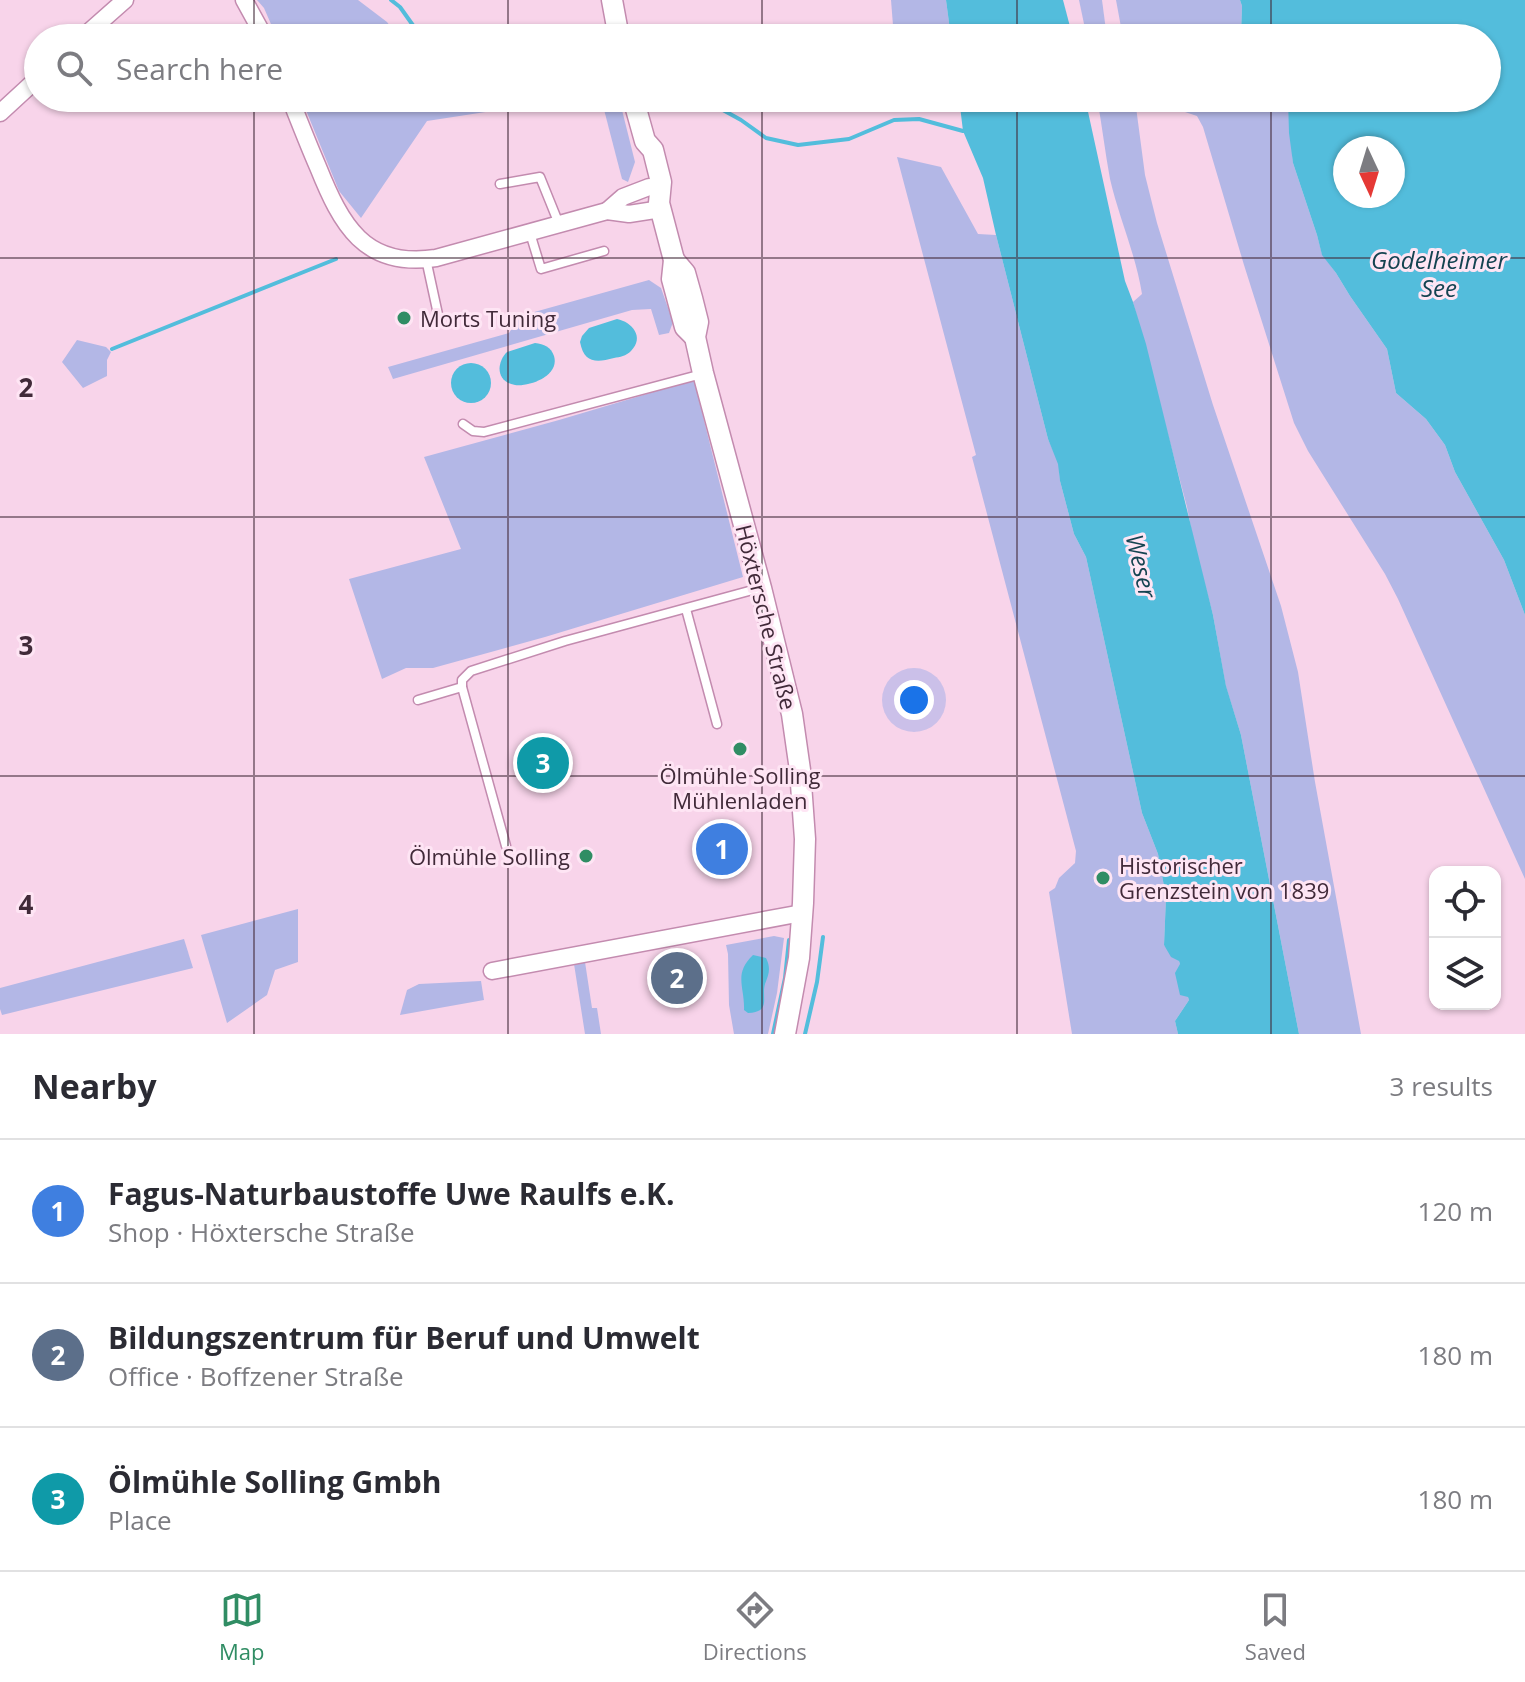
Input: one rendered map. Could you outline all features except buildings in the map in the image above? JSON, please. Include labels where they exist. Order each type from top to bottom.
[{"type":"street","points":[[98,24],[125,0]]},
{"type":"street","points":[[244,0],[257,24]]},
{"type":"street","points":[[612,0],[613,24]]},
{"type":"street","points":[[0,113],[24,91]]},
{"type":"street","points":[[296,112],[331,200],[351,231],[371,248],[389,257],[426,259],[607,211],[629,214],[656,200]]},
{"type":"street","name":"Höxtersche Straße","points":[[637,112],[645,141],[641,154],[674,260],[685,273],[692,298],[698,322],[695,337],[703,373],[792,714],[804,818],[803,908],[799,958],[785,1034]]},
{"type":"street","points":[[607,211],[623,197],[656,200]]},
{"type":"street","points":[[492,971],[803,908]]},
{"type":"lane","points":[[500,184],[540,177],[560,225]]},
{"type":"lane","points":[[530,233],[541,269],[604,251]]},
{"type":"lane","points":[[426,259],[439,319]]},
{"type":"lane","points":[[463,424],[473,431],[503,428],[703,373]]},
{"type":"lane","points":[[506,846],[462,680],[471,671],[565,641],[761,588]]},
{"type":"lane","points":[[686,609],[717,724]]},
{"type":"lane","points":[[418,700],[462,687]]},
{"type":"shaded area","points":[[257,0],[358,0],[388,24],[271,24]]},
{"type":"shaded area","points":[[891,0],[946,0],[949,24],[893,24]]},
{"type":"shaded area","points":[[1079,0],[1102,0],[1105,24],[1084,24]]},
{"type":"shaded area","points":[[1116,0],[1240,0],[1242,6],[1241,24],[1120,24]]},
{"type":"shaded area","points":[[307,112],[485,112],[427,121],[361,218],[339,191]]},
{"type":"shaded area","points":[[605,112],[622,112],[635,162],[628,182],[622,179]]},
{"type":"shaded area","points":[[1099,112],[1137,112],[1145,175],[1157,223],[1213,405],[1281,606],[1298,672],[1361,1034],[1299,1034],[1241,735],[1226,687],[1213,615],[1187,507],[1133,302],[1142,294],[1110,179]]},
{"type":"shaded area","points":[[1185,112],[1289,112],[1293,163],[1322,254],[1387,349],[1396,393],[1426,419],[1445,445],[1455,472],[1504,560],[1525,615],[1525,879],[1398,599],[1294,423],[1203,127],[1197,116]]},
{"type":"shaded area","points":[[897,157],[941,167],[978,234],[996,235],[1048,439],[1059,464],[1060,481],[1074,534],[1086,557],[1142,813],[1158,854],[1166,897],[1164,945],[1179,960],[1189,1000],[1175,1021],[1178,1034],[1072,1034],[1049,892],[1075,863],[1076,851]]},
{"type":"shaded area","points":[[649,280],[661,288],[673,322],[669,333],[659,335],[651,309],[632,310],[393,379],[388,367],[509,333],[520,316]]},
{"type":"shaded area","points":[[77,340],[106,347],[111,352],[107,360],[107,376],[83,388],[62,362]]},
{"type":"shaded area","points":[[694,380],[743,577],[433,668],[406,668],[382,679],[349,579],[461,549],[424,457]]},
{"type":"shaded area","points":[[298,909],[298,962],[275,970],[267,995],[227,1023],[201,935]]},
{"type":"shaded area","points":[[774,936],[784,938],[768,1034],[734,1034],[726,945]]},
{"type":"shaded area","points":[[184,939],[193,968],[2,1015],[0,988]]},
{"type":"shaded area","points":[[585,962],[592,1008],[597,1008],[601,1034],[585,1034],[574,964]]},
{"type":"shaded area","points":[[481,981],[484,1000],[400,1015],[407,990],[419,984]]},
{"type":"water","points":[[946,0],[1063,0],[1069,24],[949,24]]},
{"type":"water","name":"Godelheimer See","points":[[1240,0],[1525,0],[1525,615],[1504,560],[1455,472],[1445,445],[1426,419],[1396,393],[1387,349],[1322,255],[1293,163],[1289,133],[1288,112],[1501,112],[1501,24],[1241,24]]},
{"type":"water","name":"Weser","points":[[961,112],[1088,112],[1125,281],[1146,344],[1213,615],[1226,686],[1241,735],[1299,1034],[1178,1034],[1175,1021],[1189,1000],[1180,995],[1175,973],[1179,961],[1171,957],[1164,945],[1166,897],[1158,854],[1142,813],[1086,557],[1074,534],[1058,464],[1048,439],[983,178],[963,131]]},
{"type":"water","points":[[617,319],[635,331],[635,346],[621,357],[602,361],[588,358],[580,342],[582,336],[589,328]]},
{"type":"water","points":[[535,343],[544,345],[554,356],[555,363],[548,374],[528,384],[515,385],[504,380],[500,372],[503,356]]},
{"type":"water","points":[[471,363],[485,369],[491,383],[485,397],[471,403],[457,397],[451,383],[457,369]]},
{"type":"water","points":[[753,955],[766,958],[769,971],[763,1007],[748,1013],[744,1010],[741,981],[743,968]]},
{"type":"waterway","points":[[391,0],[412,24]]},
{"type":"waterway","points":[[726,112],[766,138],[798,145],[849,139],[894,120],[919,119],[968,130]]},
{"type":"waterway","points":[[112,349],[336,259]]},
{"type":"waterway","points":[[805,1034],[823,937]]},
{"type":"waterway","points":[[773,1034],[785,978],[789,940]]},
{"type":"place","name":"Morts Tuning","points":[[404,318]]},
{"type":"place","name":"Ölmühle Solling Mühlenladen","points":[[740,749]]},
{"type":"place","name":"Ölmühle Solling Gmbh","points":[[543,763]]},
{"type":"place","name":"Fagus-Naturbaustoffe Uwe Raulfs e.K.","points":[[722,849]]},
{"type":"place","name":"Ölmühle Solling","points":[[586,856]]},
{"type":"place","name":"Historischer Grenzstein von 1839","points":[[1103,878]]},
{"type":"place","name":"Bildungszentrum für Beruf und Umwelt","points":[[677,978]]}]
